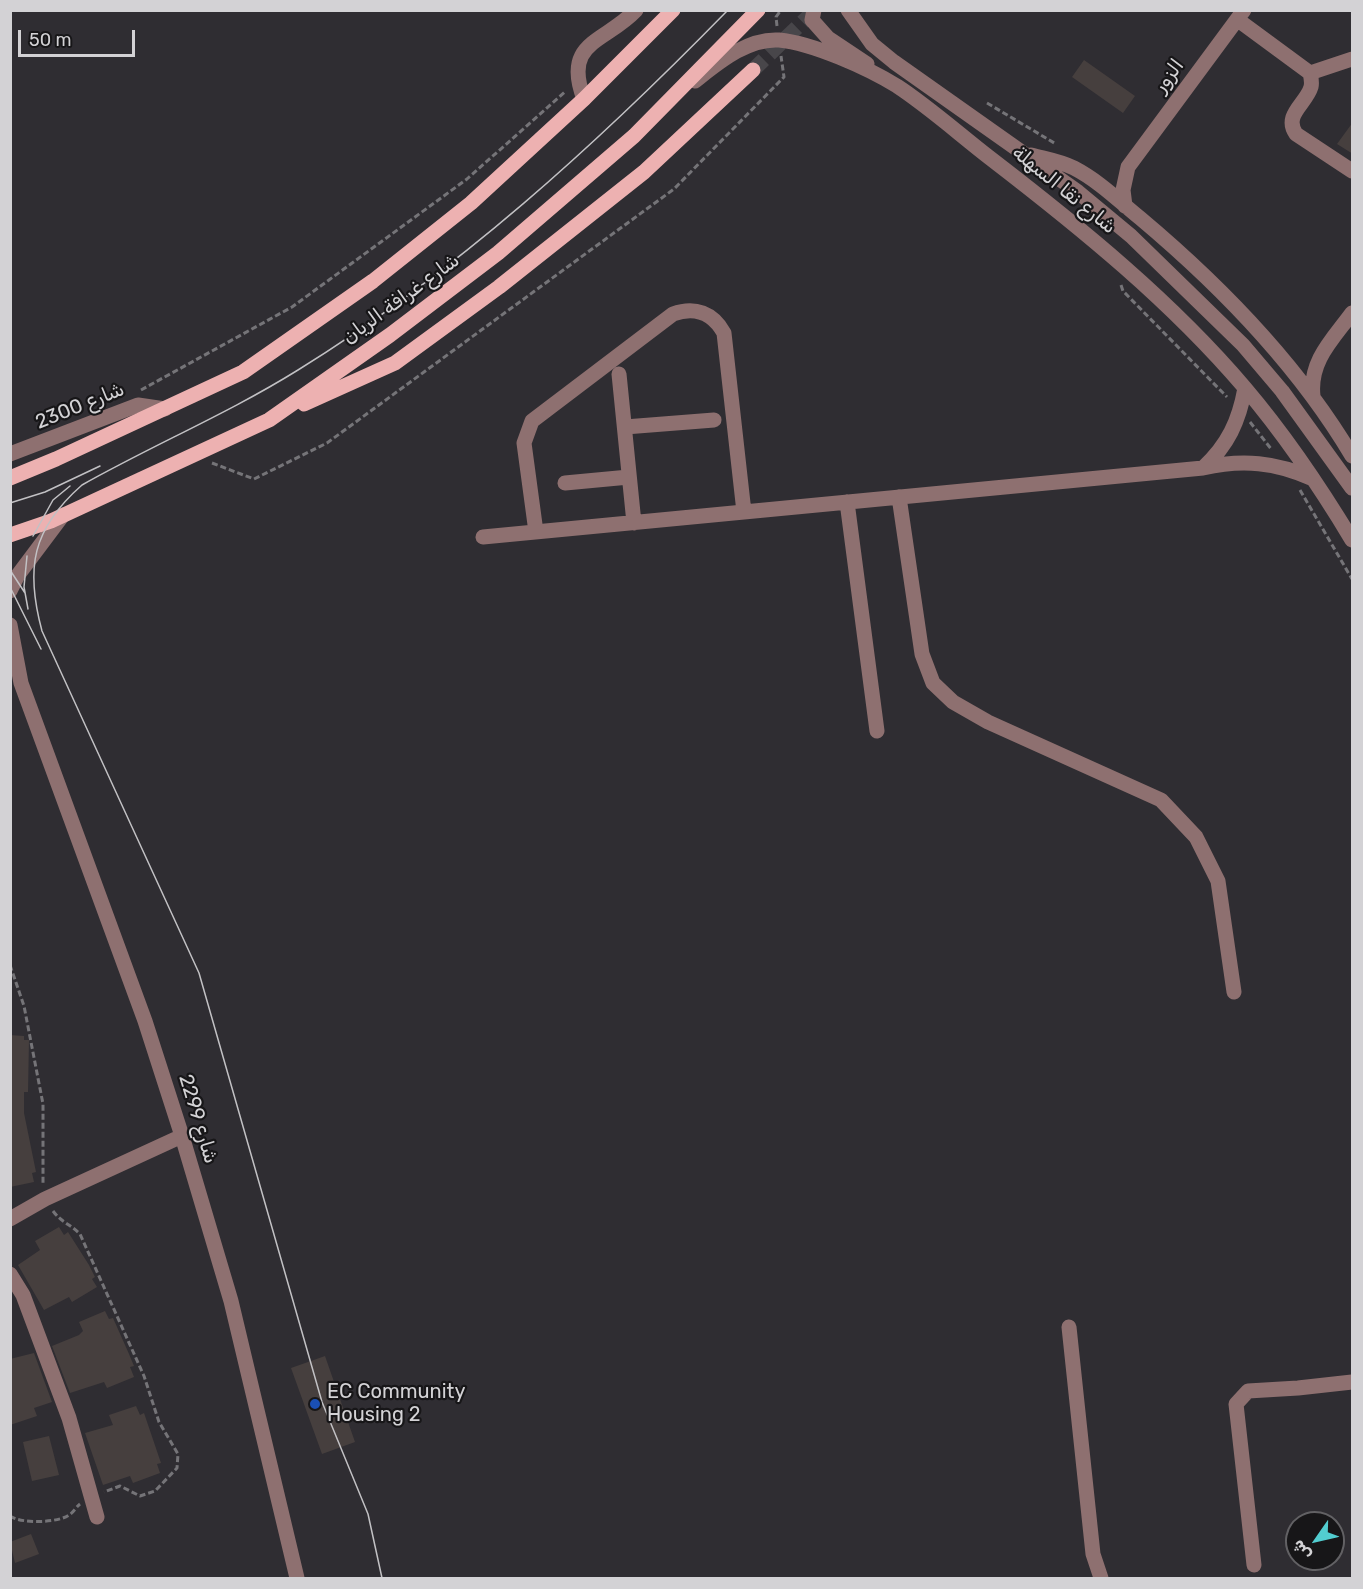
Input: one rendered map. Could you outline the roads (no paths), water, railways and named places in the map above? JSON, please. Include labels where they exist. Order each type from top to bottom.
[{"type":"main road","name":"شارع غرافة الريان","points":[[10,478],[243,372],[373,281],[471,203],[584,99],[673,10]]},
{"type":"main road","name":"شارع غرافة الريان","points":[[10,535],[63,515],[268,420],[390,335],[498,254],[634,136],[758,10]]},
{"type":"main road","points":[[268,420],[394,363],[404,356],[499,287],[644,172],[753,70]]},
{"type":"street","points":[[584,99],[577,80],[580,58],[586,47],[636,10]]},
{"type":"street","points":[[814,10],[812,20],[821,32],[896,86]]},
{"type":"street","name":"شارع نقا السهلة","points":[[848,10],[872,44],[1086,199],[1131,236],[1200,301],[1282,391],[1353,488]]},
{"type":"street","points":[[1241,15],[1310,73],[1311,87],[1293,115],[1292,127],[1296,134],[1353,171]]},
{"type":"street","name":"الزور","points":[[1125,206],[1123,190],[1128,167],[1241,15]]},
{"type":"street","name":"شارع نقا السهلة","points":[[668,102],[735,53],[750,45],[772,41],[813,49],[896,86],[1111,255],[1196,334],[1245,388],[1313,479],[1353,540]]},
{"type":"street","points":[[1310,73],[1353,59]]},
{"type":"street","name":"شارع نقا السهلة","points":[[1019,152],[1061,162],[1096,182],[1200,272],[1313,396],[1353,456]]},
{"type":"street","name":"الزور","points":[[1096,182],[1128,167]]},
{"type":"street","points":[[536,532],[524,443],[532,421],[673,314],[682,311],[703,312],[719,324],[724,333],[744,512]]},
{"type":"street","points":[[1313,396],[1313,372],[1318,359],[1353,313]]},
{"type":"street","points":[[1285,363],[1303,364],[1318,359]]},
{"type":"street","points":[[619,374],[634,523]]},
{"type":"street","points":[[1203,468],[1226,443],[1235,428],[1245,388]]},
{"type":"street","name":"شارع 2300","points":[[10,453],[138,405],[165,409]]},
{"type":"street","points":[[625,427],[714,420]]},
{"type":"street","points":[[483,537],[1203,468],[1244,462],[1286,468],[1313,479]]},
{"type":"street","points":[[565,483],[629,477]]},
{"type":"street","points":[[899,497],[922,654],[933,682],[953,702],[988,722],[1161,800],[1196,837],[1218,881],[1234,992]]},
{"type":"street","points":[[847,502],[877,731]]},
{"type":"street","points":[[10,591],[18,574],[63,515]]},
{"type":"street","name":"شارع 2299","points":[[10,625],[21,683],[145,1021],[182,1136],[231,1301],[297,1578]]},
{"type":"street","name":"شارع 2299","points":[[10,665],[21,683]]},
{"type":"street","points":[[10,1219],[45,1199],[182,1136]]},
{"type":"street","points":[[10,1274],[23,1295],[69,1418],[97,1517]]},
{"type":"street","points":[[1069,1327],[1093,1554],[1101,1578]]},
{"type":"street","points":[[1254,1565],[1236,1404],[1248,1390],[1353,1382]]},
{"type":"tunnel","points":[[753,70],[815,10]]},
{"type":"tram line","points":[[382,1578],[368,1514],[322,1402],[199,973],[42,631],[34,588],[37,551],[52,518],[65,501],[82,485],[272,386],[357,332],[470,248],[577,157],[728,10]]},
{"type":"tram line","points":[[10,503],[45,492],[100,466]]},
{"type":"tram line","points":[[33,536],[53,500],[70,486]]},
{"type":"tram line","points":[[27,556],[24,587],[28,609]]},
{"type":"tram line","points":[[10,570],[25,593]]},
{"type":"tram line","points":[[10,587],[41,649]]},
{"type":"place","name":"EC Community Housing 2","points":[[315,1404]]}]
